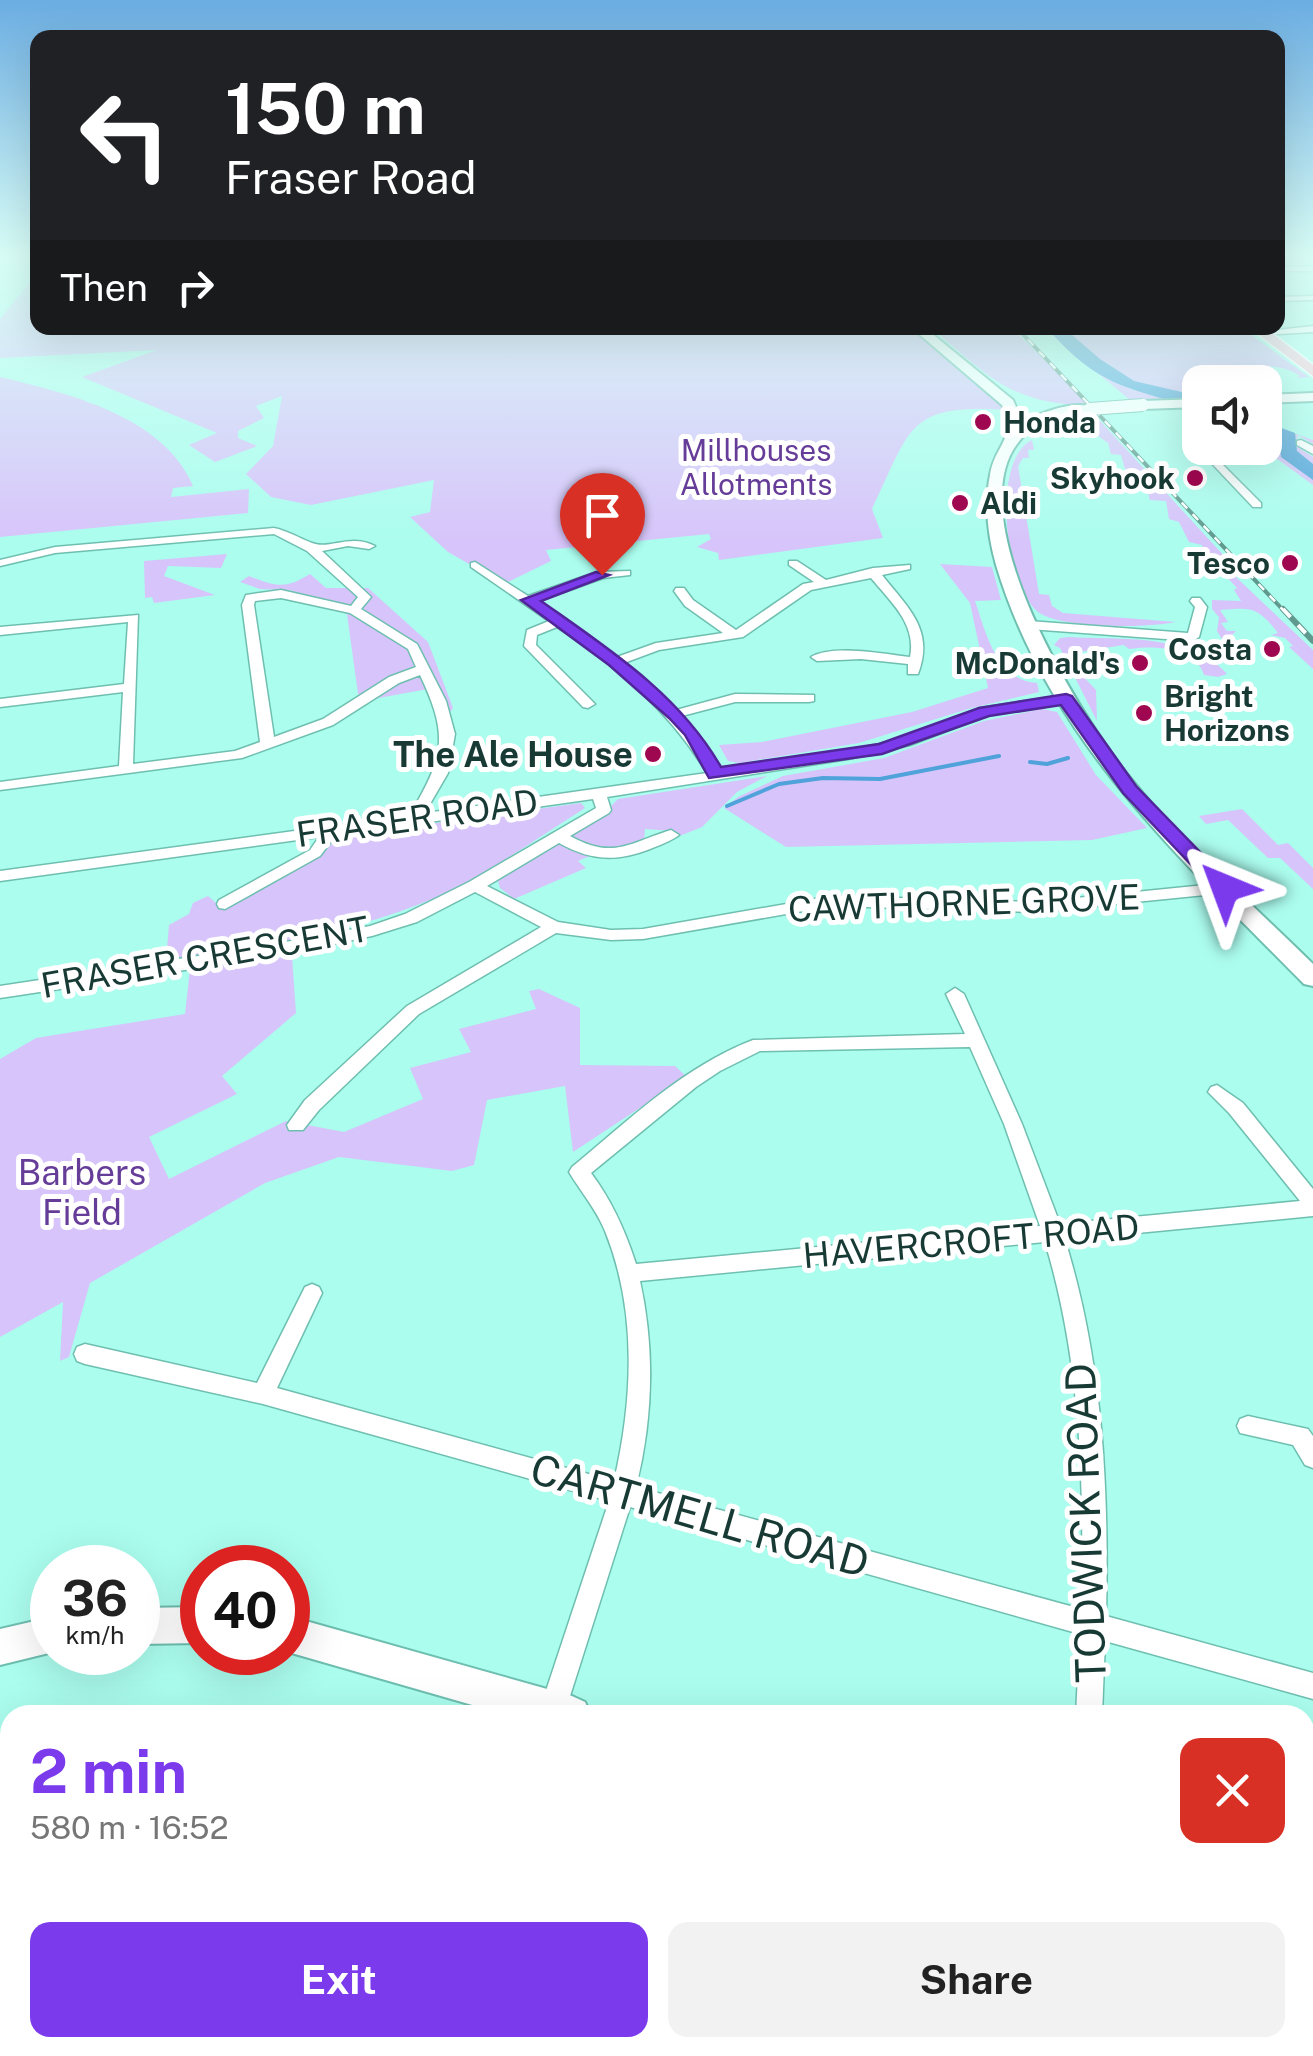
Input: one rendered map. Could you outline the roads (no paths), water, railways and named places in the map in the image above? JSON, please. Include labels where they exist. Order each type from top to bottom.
[{"type":"main road","points":[[1286,351],[1313,372]]},
{"type":"street","points":[[946,351],[1010,406],[1017,423],[1016,436]]},
{"type":"street","points":[[990,387],[1032,402],[1085,409]]},
{"type":"street","points":[[1282,399],[1313,398]]},
{"type":"street","points":[[1182,404],[1085,409],[1043,416],[1016,436],[996,470],[995,531],[1006,571],[1066,700],[1130,790],[1313,978]]},
{"type":"street","points":[[1301,444],[1313,451]]},
{"type":"street","points":[[1221,465],[1257,505]]},
{"type":"street","points":[[0,563],[55,550],[258,530],[288,534],[312,549],[365,597],[354,610]]},
{"type":"street","points":[[312,549],[348,543],[369,546]]},
{"type":"street","points":[[794,564],[822,582]]},
{"type":"street","points":[[475,565],[615,662],[676,714],[692,733],[715,774]]},
{"type":"street","points":[[615,662],[676,643],[734,635],[756,626],[790,596],[822,582],[906,567]]},
{"type":"street","points":[[816,658],[861,655],[913,666],[918,648],[913,622],[872,572]]},
{"type":"street","points":[[529,600],[602,575],[626,573]]},
{"type":"street","points":[[680,591],[689,603],[734,635]]},
{"type":"street","points":[[268,746],[248,605],[254,595],[281,594],[354,610],[403,637],[413,647],[448,734],[441,773],[423,804],[426,816]]},
{"type":"street","points":[[1029,624],[1193,637],[1200,622],[1201,608],[1196,601]]},
{"type":"street","points":[[0,631],[134,618],[126,770]]},
{"type":"street","points":[[560,622],[528,638],[530,646],[593,702],[569,710]]},
{"type":"street","points":[[0,786],[237,756],[328,722],[394,680],[424,669]]},
{"type":"street","points":[[0,703],[131,687]]},
{"type":"street","points":[[676,714],[735,698],[786,705],[809,698]]},
{"type":"street","name":"FRASER ROAD","points":[[0,876],[599,794],[882,748],[986,711],[1066,700]]},
{"type":"street","name":"FRASER CRESCENT","points":[[0,992],[325,942],[411,918],[562,838],[604,810],[599,794]]},
{"type":"street","points":[[226,904],[315,853],[332,830]]},
{"type":"street","points":[[562,838],[586,853],[605,858],[671,835]]},
{"type":"street","name":"CAWTHORNE GROVE","points":[[475,886],[554,928],[611,935],[643,934],[832,901],[1036,907],[1225,888]]},
{"type":"street","points":[[296,1125],[305,1101],[414,1010],[554,928]]},
{"type":"street","name":"TODWICK ROAD","points":[[955,994],[1031,1167],[1081,1350],[1090,1423],[1094,1625],[1090,1705]]},
{"type":"street","points":[[564,1705],[622,1492],[638,1400],[629,1273],[606,1208],[579,1172],[690,1083],[742,1049],[759,1044],[976,1040]]},
{"type":"street","points":[[1216,1092],[1236,1108],[1313,1205]]},
{"type":"street","name":"HAVERCROFT ROAD","points":[[629,1273],[1052,1234],[1313,1205]]},
{"type":"street","points":[[263,1394],[312,1293]]},
{"type":"street","name":"CARTMELL ROAD","points":[[85,1354],[263,1394],[1313,1686]]},
{"type":"street","points":[[1248,1426],[1300,1436],[1313,1457]]},
{"type":"street","points":[[0,1647],[30,1640]]},
{"type":"street","points":[[310,1640],[537,1705]]},
{"type":"waterway","points":[[1081,351],[1127,385],[1182,397]]},
{"type":"waterway","points":[[1282,435],[1288,437],[1288,453],[1313,474]]},
{"type":"waterway","points":[[727,806],[779,784],[823,778],[880,779],[999,756]]},
{"type":"waterway","points":[[1030,762],[1047,764],[1068,758]]},
{"type":"railway","points":[[1039,351],[1285,612]]},
{"type":"railway","points":[[1283,609],[1313,641]]},
{"type":"place","name":"Honda","points":[[983,422]]},
{"type":"place","name":"Skyhook","points":[[1195,478]]},
{"type":"place","name":"Aldi","points":[[960,503]]},
{"type":"place","name":"Tesco","points":[[1290,563]]},
{"type":"place","name":"Costa","points":[[1272,649]]},
{"type":"place","name":"McDonald's","points":[[1140,663]]},
{"type":"place","name":"Bright Horizons","points":[[1144,713]]},
{"type":"place","name":"The Ale House","points":[[653,754]]},
{"type":"park label","name":"Millhouses Allotments","points":[[756,467]]},
{"type":"park label","name":"Barbers Field","points":[[82,1192]]}]
